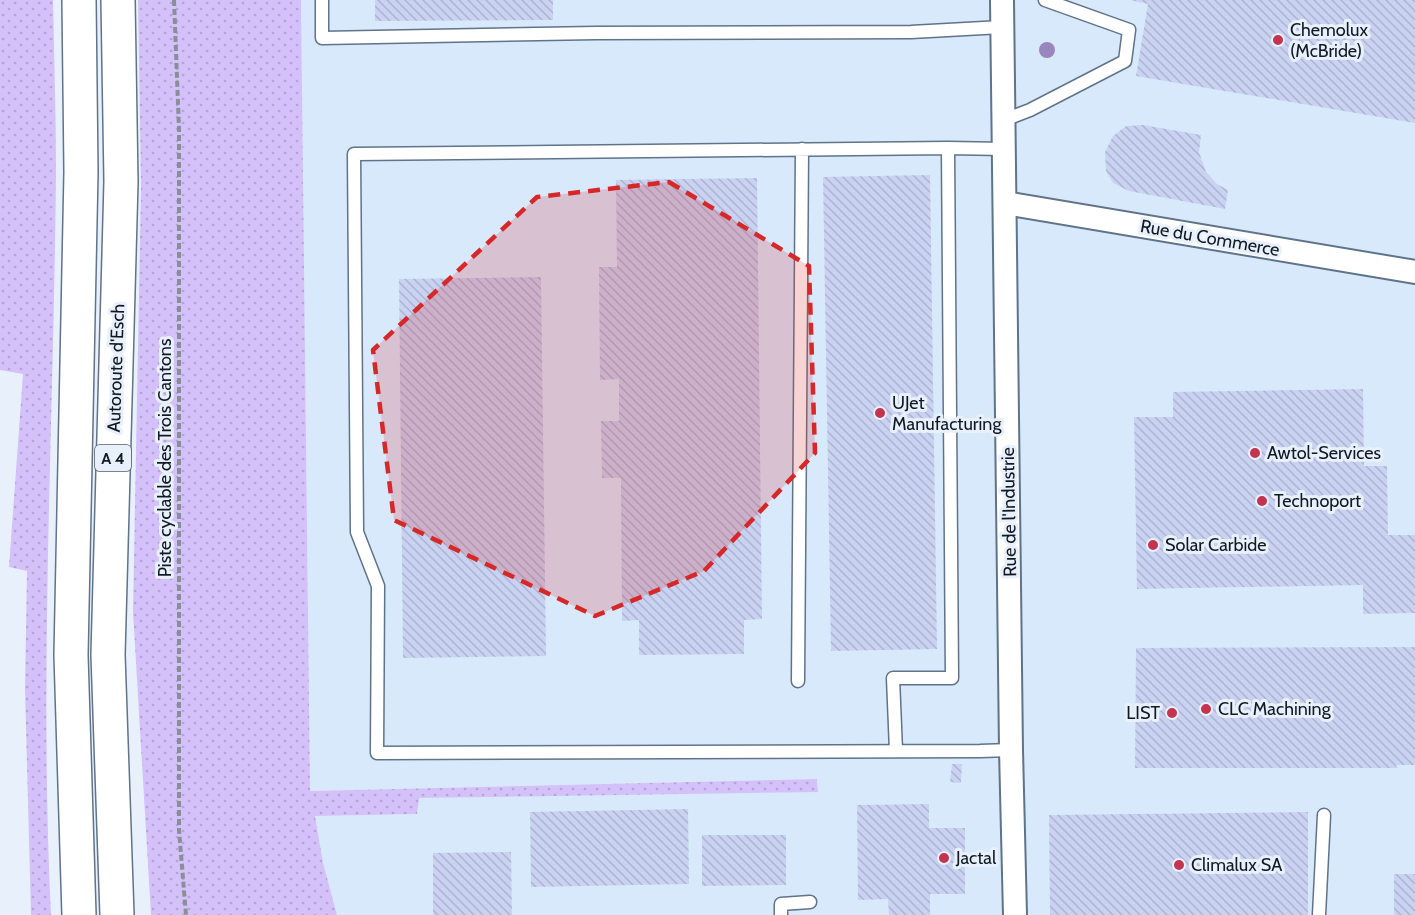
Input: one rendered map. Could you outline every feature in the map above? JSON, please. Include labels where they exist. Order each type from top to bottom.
[{"type":"highway","name":"A 4","points":[[79,0],[81,172],[71,655],[79,915]]},
{"type":"highway","name":"Autoroute d'Esch","points":[[117,915],[108,655],[121,182],[118,0]]},
{"type":"highway","name":"A 4","points":[[108,655],[135,915]]},
{"type":"street","name":"Rue de l'Industrie","points":[[1002,0],[1011,750],[1016,915]]},
{"type":"street","name":"Rue du Commerce","points":[[1005,203],[1415,272]]},
{"type":"lane","points":[[322,0],[322,38],[596,33],[911,32],[1002,27]]},
{"type":"lane","points":[[1004,120],[1030,110],[1125,61],[1129,30],[1045,0]]},
{"type":"lane","points":[[896,751],[892,678],[952,678],[948,148]]},
{"type":"lane","points":[[798,681],[802,149]]},
{"type":"lane","points":[[1004,149],[354,154],[357,532],[378,586],[378,753],[1011,750]]},
{"type":"lane","points":[[1319,915],[1324,815]]},
{"type":"lane","points":[[781,915],[782,904],[810,902]]},
{"type":"path","name":"Piste cyclable des Trois Cantons","points":[[174,0],[179,129],[179,830],[186,915]]},
{"type":"highlighted area","points":[[669,182],[809,266],[815,453],[704,571],[595,616],[394,520],[373,350],[537,197]]},
{"type":"shaded area","points":[[0,0],[53,0],[56,170],[46,729],[51,915],[31,915],[25,689],[27,571],[9,567],[23,374],[0,370]]},
{"type":"shaded area","points":[[138,0],[301,0],[310,791],[817,779],[818,792],[419,798],[417,814],[315,816],[323,863],[337,915],[151,915],[133,612],[141,187]]},
{"type":"shaded area","points":[[301,0],[1415,0],[1415,915],[337,915],[323,864],[315,816],[417,814],[418,798],[818,791],[817,779],[310,791]]},
{"type":"building","points":[[375,0],[553,0],[553,20],[375,21]]},
{"type":"building","name":"Chemolux (McBride)","points":[[1130,0],[1415,0],[1415,123],[1136,76],[1148,4]]},
{"type":"building","points":[[1143,125],[1201,135],[1199,152],[1206,172],[1217,184],[1228,190],[1225,209],[1129,191],[1113,183],[1106,171],[1105,152],[1113,136],[1126,126]]},
{"type":"building","name":"UJet Manufacturing","points":[[930,175],[937,649],[831,651],[823,177]]},
{"type":"building","points":[[757,178],[762,619],[744,620],[744,654],[639,655],[639,620],[622,621],[621,478],[602,478],[601,421],[619,421],[619,379],[600,380],[599,267],[617,267],[616,180]]},
{"type":"building","points":[[541,277],[546,656],[403,658],[399,279]]},
{"type":"building","name":"Technoport","points":[[1363,389],[1364,466],[1387,466],[1388,535],[1415,535],[1415,613],[1363,614],[1363,585],[1137,589],[1134,417],[1173,417],[1173,392]]},
{"type":"building","points":[[1415,647],[1415,765],[1396,765],[1397,768],[1135,768],[1136,648]]},
{"type":"building","points":[[952,764],[962,764],[961,783],[950,782]]},
{"type":"building","points":[[929,804],[929,828],[965,828],[965,894],[930,894],[930,915],[889,915],[888,899],[858,900],[857,805]]},
{"type":"building","points":[[688,809],[689,884],[531,887],[530,812]]},
{"type":"building","name":"Climalux SA","points":[[1308,812],[1308,915],[1050,915],[1049,815]]},
{"type":"building","points":[[702,835],[786,835],[786,885],[702,886]]},
{"type":"building","points":[[511,852],[512,915],[433,915],[433,853]]},
{"type":"building","points":[[1394,874],[1415,874],[1415,915],[1394,915]]},
{"type":"place","name":"Chemolux (McBride)","points":[[1278,40]]},
{"type":"place","name":"UJet Manufacturing","points":[[880,413]]},
{"type":"place","name":"Awtol-Services","points":[[1255,453]]},
{"type":"place","name":"Technoport","points":[[1262,501]]},
{"type":"place","name":"Solar Carbide","points":[[1153,545]]},
{"type":"place","name":"CLC Machining","points":[[1206,709]]},
{"type":"place","name":"LIST","points":[[1172,713]]},
{"type":"place","name":"Jactal","points":[[944,858]]},
{"type":"place","name":"Climalux SA","points":[[1179,865]]}]
